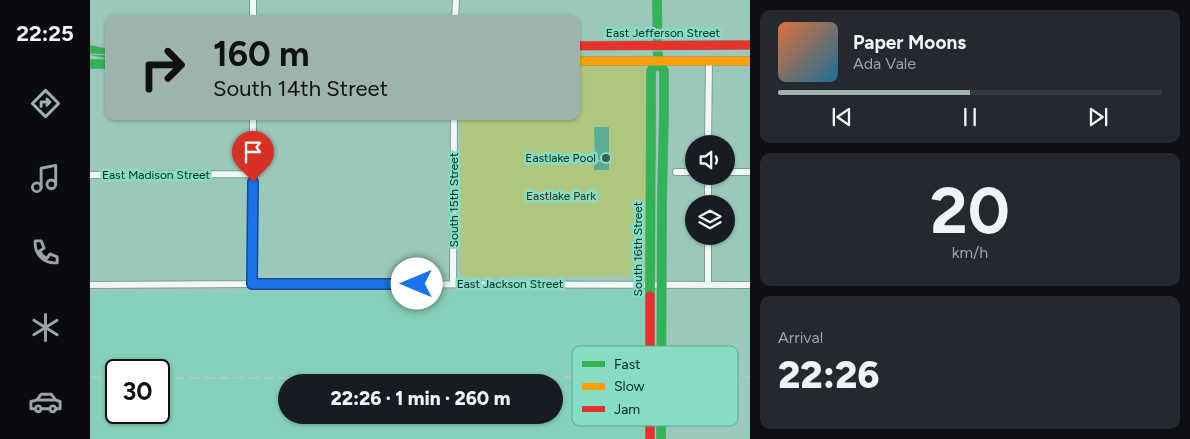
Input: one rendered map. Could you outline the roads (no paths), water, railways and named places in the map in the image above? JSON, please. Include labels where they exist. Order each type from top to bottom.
[{"type":"main road","name":"South 16th Street","points":[[657,0],[658,61],[664,71],[661,346]]},
{"type":"main road","name":"East Jefferson Street","points":[[580,46],[750,45]]},
{"type":"main road","points":[[90,49],[105,48]]},
{"type":"main road","points":[[90,49],[105,53]]},
{"type":"main road","points":[[580,61],[750,61]]},
{"type":"main road","name":"South 16th Street","points":[[650,346],[651,72],[658,61]]},
{"type":"main road","points":[[90,64],[105,64]]},
{"type":"main road","name":"South 16th Street","points":[[650,426],[650,439]]},
{"type":"main road","name":"South 16th Street","points":[[661,426],[661,439]]},
{"type":"street","points":[[253,0],[253,15]]},
{"type":"street","points":[[455,15],[456,0]]},
{"type":"street","points":[[708,135],[709,61]]},
{"type":"street","points":[[252,284],[253,120]]},
{"type":"street","name":"South 15th Street","points":[[453,284],[454,120]]},
{"type":"street","points":[[676,172],[685,172]]},
{"type":"street","points":[[735,172],[750,172]]},
{"type":"street","name":"East Madison Street","points":[[90,175],[253,174]]},
{"type":"street","points":[[708,245],[708,284]]},
{"type":"street","name":"East Jackson Street","points":[[90,285],[750,284]]},
{"type":"tram line","points":[[580,51],[750,51]]},
{"type":"tram line","points":[[90,54],[105,55]]},
{"type":"railway","points":[[90,377],[105,378]]},
{"type":"railway","points":[[170,378],[572,377]]},
{"type":"railway","points":[[738,377],[750,377]]},
{"type":"place","name":"Eastlake Pool","points":[[606,158]]},
{"type":"park label","name":"Eastlake Park","points":[[561,196]]}]
